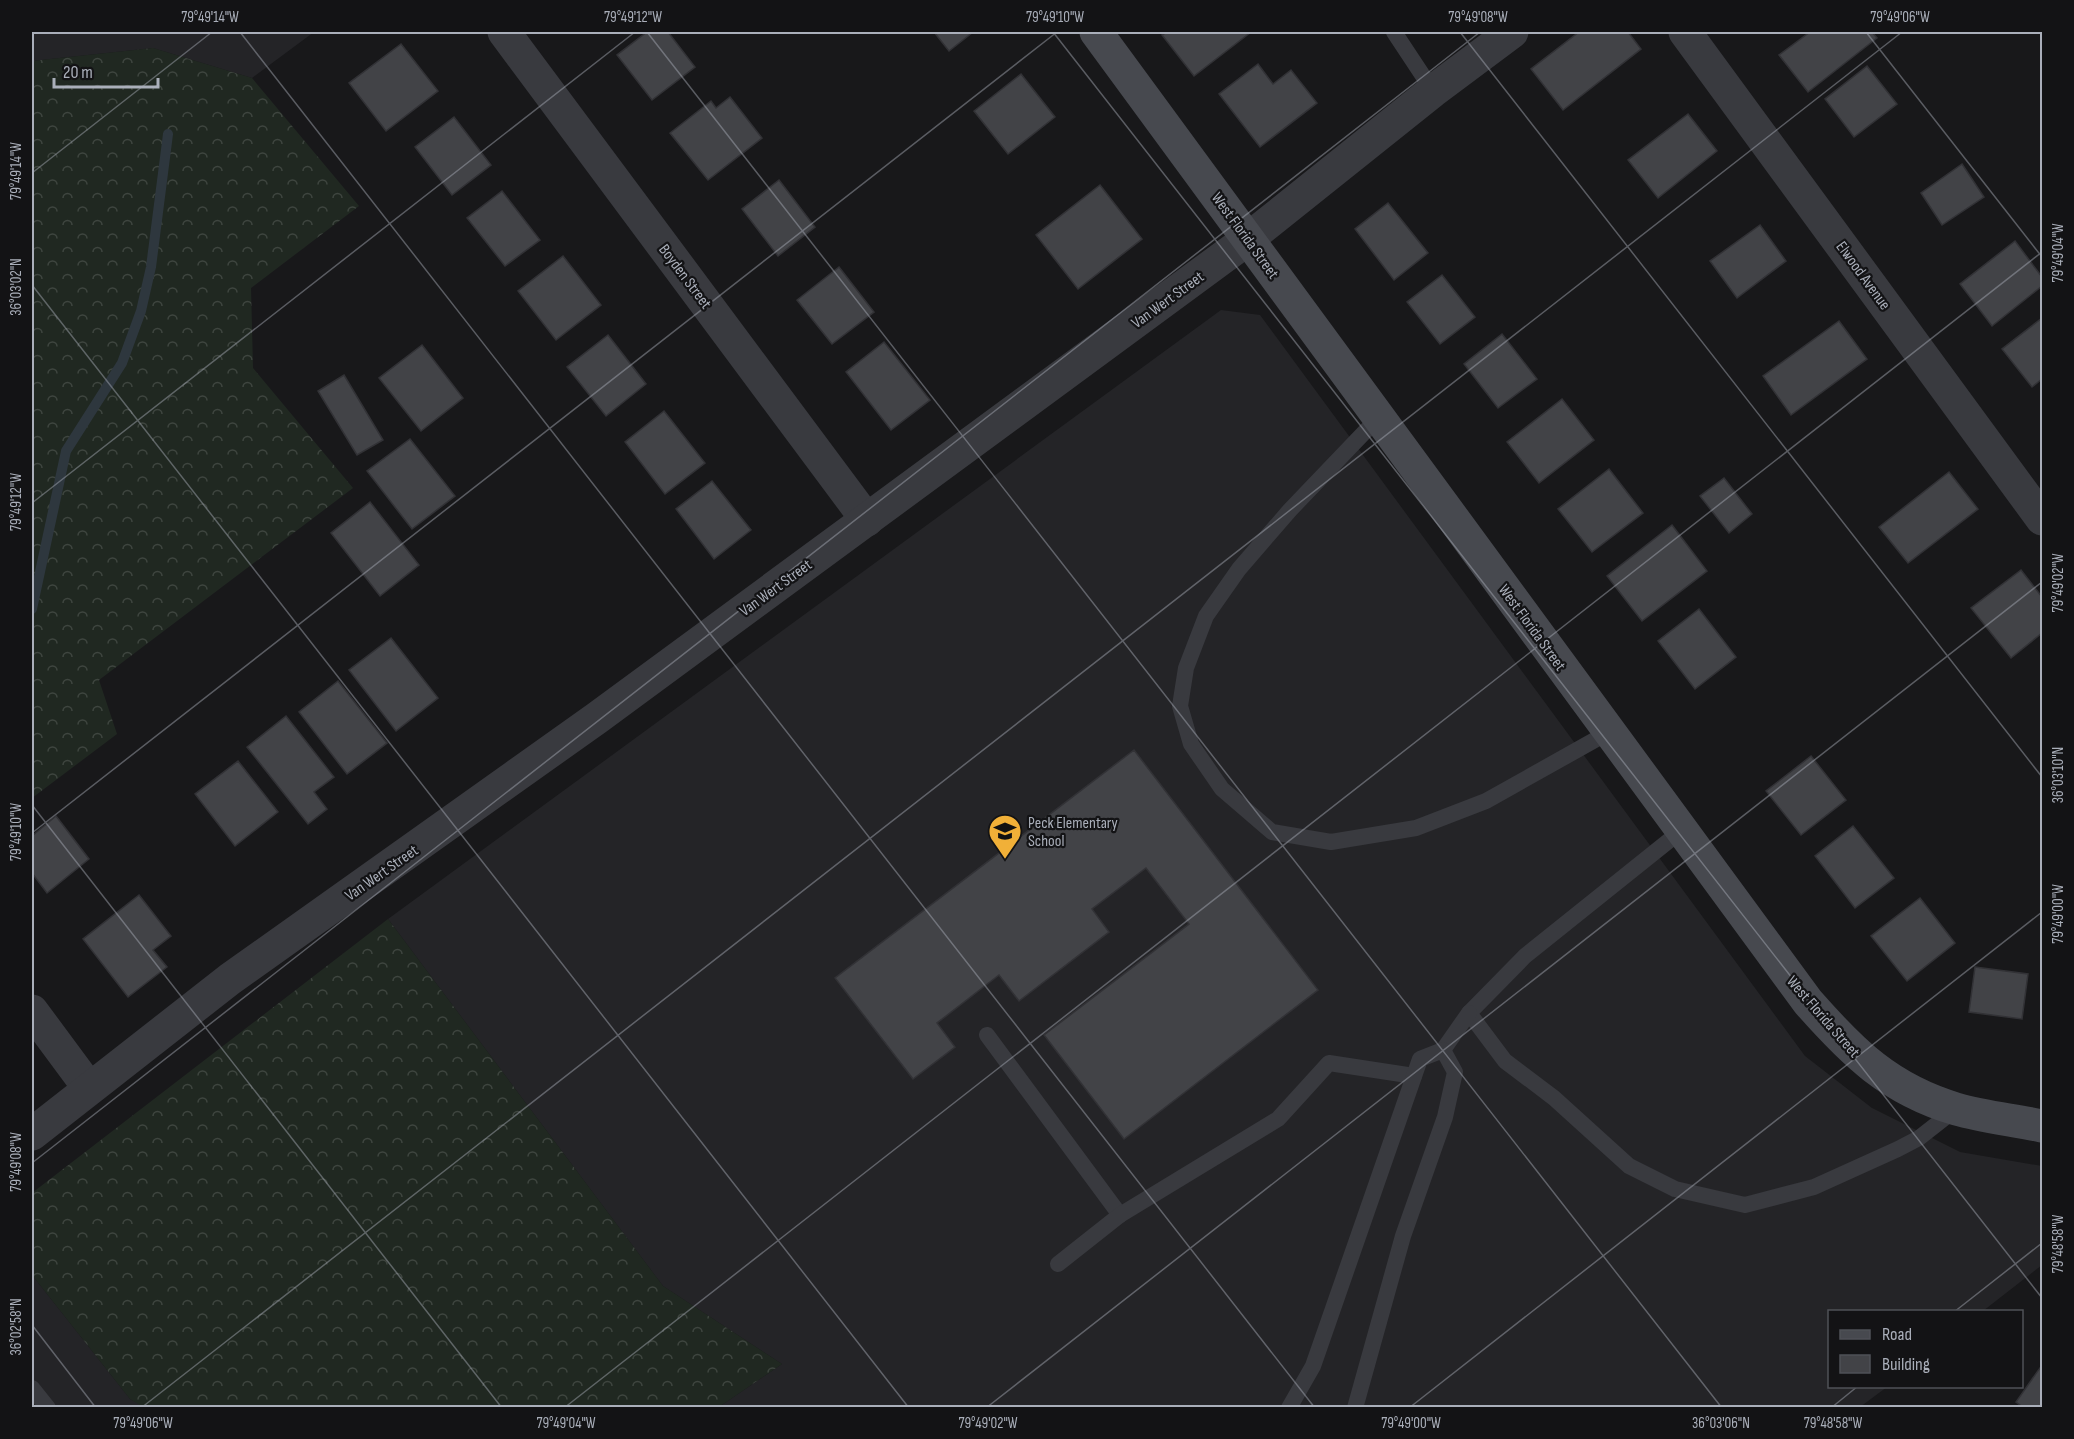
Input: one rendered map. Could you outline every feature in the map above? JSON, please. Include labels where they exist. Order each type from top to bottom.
[{"type":"main road","name":"West Florida Street","points":[[1096,32],[1808,1002],[1861,1058],[1892,1081],[1956,1109],[2043,1125]]},
{"type":"street","name":"Boyden Street","points":[[504,32],[867,520]]},
{"type":"street","name":"Van Wert Street","points":[[32,1134],[230,979],[597,718],[1248,239],[1433,91],[1512,32]]},
{"type":"street","name":"Elwood Avenue","points":[[1684,32],[2043,519]]},
{"type":"street","points":[[32,1011],[89,1088]]},
{"type":"lane","points":[[1394,32],[1433,91]]},
{"type":"lane","points":[[1379,417],[1290,510],[1247,560],[1206,616],[1186,668],[1180,706],[1191,744],[1222,789],[1272,832],[1331,842],[1416,828],[1486,801],[1609,732]]},
{"type":"lane","points":[[1289,1407],[1313,1366],[1420,1059],[1443,1050],[1469,1013],[1525,956],[1681,831]]},
{"type":"lane","points":[[1469,1013],[1505,1061],[1554,1098],[1629,1166],[1675,1190],[1745,1205],[1814,1187],[1898,1149],[1919,1138],[1956,1109]]},
{"type":"lane","points":[[987,1035],[1120,1215]]},
{"type":"lane","points":[[1355,1407],[1403,1236],[1445,1118],[1455,1072],[1443,1050]]},
{"type":"lane","points":[[1058,1264],[1120,1215],[1278,1119],[1329,1063],[1413,1076]]},
{"type":"lane","points":[[32,1388],[48,1407]]},
{"type":"shaded area","points":[[32,32],[314,32],[252,78],[153,48],[32,61]]},
{"type":"shaded area","name":"Peck Elementary School","points":[[1221,310],[1260,315],[1805,1056],[1872,1108],[1960,1152],[2042,1166],[2042,1265],[1984,1310],[1828,1310],[1828,1388],[1886,1388],[1860,1407],[719,1407],[782,1364],[663,1286],[388,919]]},
{"type":"shaded area","points":[[32,1275],[130,1399],[145,1407],[32,1407]]},
{"type":"green space","points":[[153,48],[252,78],[359,206],[251,288],[253,368],[353,488],[99,680],[117,734],[32,798],[32,61]]},
{"type":"green space","points":[[388,919],[663,1286],[782,1364],[719,1407],[145,1408],[130,1399],[32,1275],[32,1193]]},
{"type":"building","points":[[647,32],[668,32],[695,67],[652,100],[617,55]]},
{"type":"building","points":[[934,32],[973,32],[949,51]]},
{"type":"building","points":[[1167,32],[1251,32],[1194,76],[1162,35]]},
{"type":"building","points":[[1579,32],[1628,32],[1641,49],[1563,110],[1531,69]]},
{"type":"building","points":[[1810,32],[1872,32],[1877,38],[1808,92],[1779,55]]},
{"type":"building","points":[[401,44],[438,91],[386,131],[349,83]]},
{"type":"building","points":[[1258,64],[1273,84],[1291,70],[1317,103],[1260,147],[1219,94]]},
{"type":"building","points":[[1867,66],[1897,104],[1854,137],[1825,99]]},
{"type":"building","points":[[1021,74],[1055,117],[1008,154],[974,111]]},
{"type":"building","points":[[730,97],[762,138],[708,180],[670,133],[711,101],[716,108]]},
{"type":"building","points":[[1688,114],[1717,151],[1658,198],[1628,160]]},
{"type":"building","points":[[454,117],[491,165],[452,195],[415,147]]},
{"type":"building","points":[[1962,164],[1984,197],[1942,225],[1921,193]]},
{"type":"building","points":[[779,180],[815,227],[778,256],[742,209]]},
{"type":"building","points":[[1100,185],[1142,239],[1078,289],[1036,235]]},
{"type":"building","points":[[502,191],[540,240],[505,266],[467,218]]},
{"type":"building","points":[[1388,203],[1428,253],[1394,280],[1355,229]]},
{"type":"building","points":[[1760,225],[1786,261],[1737,298],[1710,261]]},
{"type":"building","points":[[2015,241],[2042,277],[2042,286],[1992,326],[1960,284]]},
{"type":"building","points":[[563,256],[601,305],[556,340],[518,291]]},
{"type":"building","points":[[839,267],[874,312],[832,344],[797,300]]},
{"type":"building","points":[[1442,275],[1475,317],[1440,344],[1407,302]]},
{"type":"building","points":[[2042,318],[2042,379],[2032,387],[2002,349]]},
{"type":"building","points":[[1839,321],[1867,359],[1791,415],[1763,376]]},
{"type":"building","points":[[1502,334],[1537,379],[1498,408],[1464,364]]},
{"type":"building","points":[[608,335],[646,384],[606,416],[567,367]]},
{"type":"building","points":[[884,342],[930,400],[891,430],[846,372]]},
{"type":"building","points":[[422,345],[463,398],[421,431],[379,378]]},
{"type":"building","points":[[344,375],[383,440],[357,455],[318,391]]},
{"type":"building","points":[[1562,399],[1594,440],[1539,483],[1507,442]]},
{"type":"building","points":[[664,411],[705,463],[665,494],[625,442]]},
{"type":"building","points":[[410,439],[455,496],[412,529],[367,471]]},
{"type":"building","points":[[1609,469],[1643,513],[1592,552],[1558,509]]},
{"type":"building","points":[[1949,472],[1978,509],[1908,563],[1879,527]]},
{"type":"building","points":[[1724,478],[1752,514],[1729,533],[1700,496]]},
{"type":"building","points":[[712,481],[751,530],[714,559],[676,509]]},
{"type":"building","points":[[370,502],[419,565],[380,596],[331,533]]},
{"type":"building","points":[[1672,525],[1707,571],[1642,621],[1607,576]]},
{"type":"building","points":[[2021,570],[2042,597],[2042,633],[2011,658],[1971,608]]},
{"type":"building","points":[[1699,609],[1736,657],[1695,689],[1658,641]]},
{"type":"building","points":[[391,638],[438,698],[396,731],[349,670]]},
{"type":"building","points":[[338,681],[387,743],[347,774],[299,712]]},
{"type":"building","points":[[286,716],[334,777],[314,792],[327,809],[308,824],[247,747]]},
{"type":"building","points":[[1134,750],[1318,990],[1124,1139],[1044,1035],[1189,924],[1146,868],[1092,909],[1109,932],[1019,1001],[999,975],[937,1023],[955,1047],[913,1079],[835,978]]},
{"type":"building","points":[[1811,756],[1846,800],[1801,835],[1766,791]]},
{"type":"building","points":[[238,761],[278,812],[235,846],[195,794]]},
{"type":"building","points":[[56,816],[89,859],[47,893],[32,873],[32,836]]},
{"type":"building","points":[[1853,826],[1894,878],[1855,908],[1815,856]]},
{"type":"building","points":[[139,895],[171,936],[153,950],[167,967],[128,997],[83,939]]},
{"type":"building","points":[[1920,898],[1955,943],[1907,981],[1871,936]]},
{"type":"building","points":[[1975,967],[2028,974],[2022,1019],[1969,1012]]},
{"type":"building","points":[[2042,1365],[2042,1408],[2024,1408],[2016,1402]]},
{"type":"waterway","points":[[32,609],[66,451],[122,363],[141,311],[151,267],[168,134]]},
{"type":"place","name":"Peck Elementary School","points":[[1005,860]]}]
